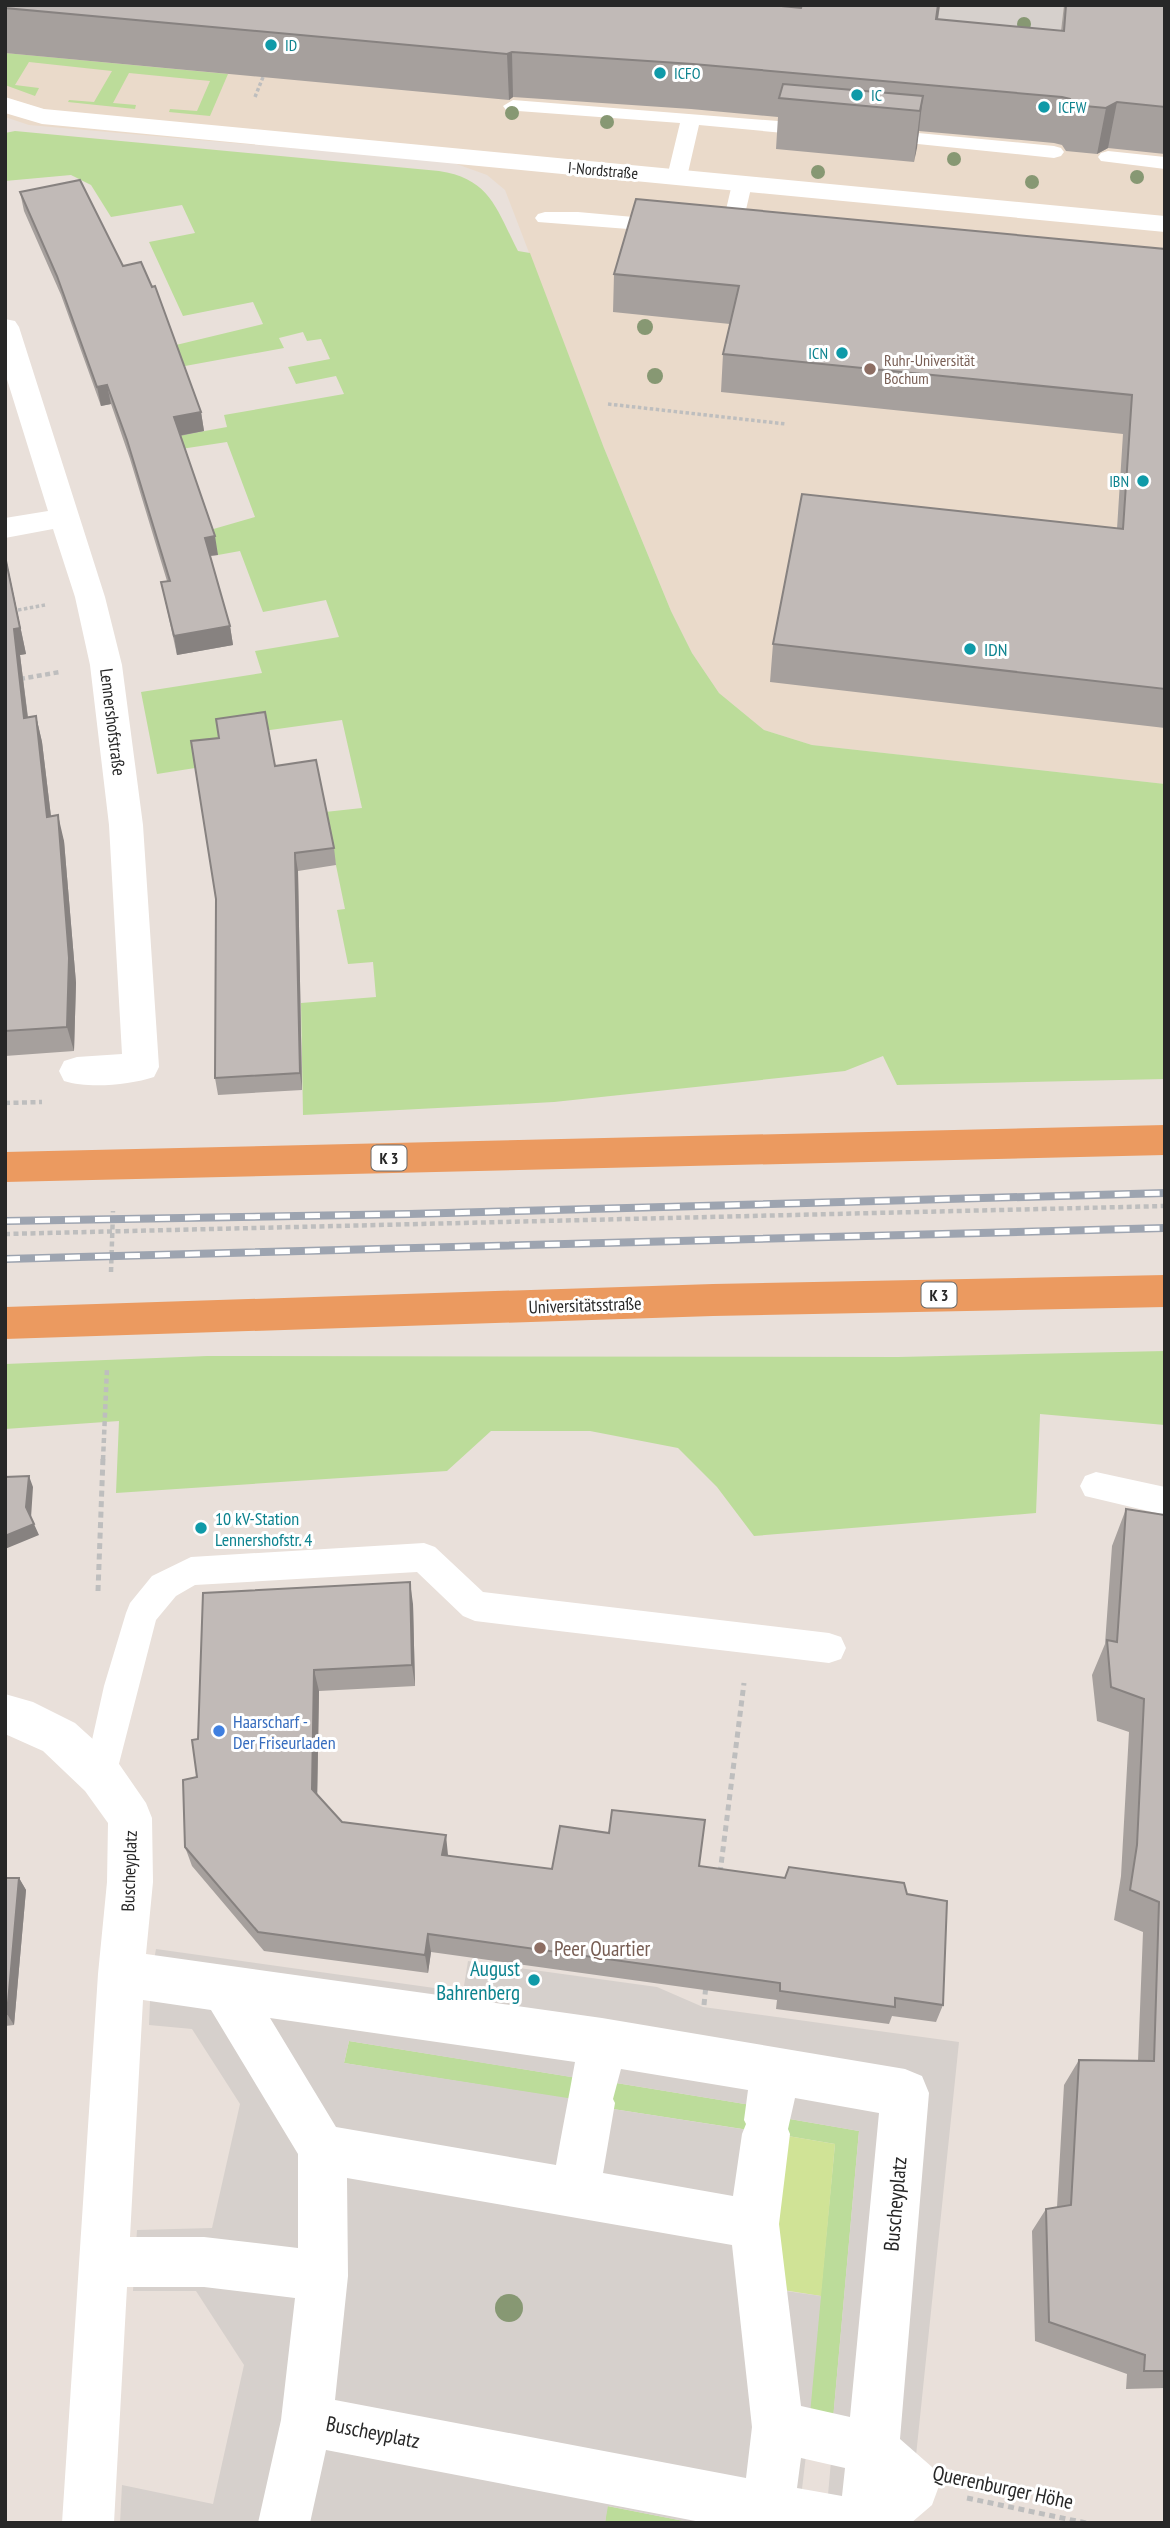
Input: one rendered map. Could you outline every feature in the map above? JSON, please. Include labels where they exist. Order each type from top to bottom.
[{"type":"highway","name":"K 3","points":[[5,1167],[1165,1140]]},
{"type":"highway","name":"Universitätsstraße","points":[[5,1323],[699,1301],[1165,1291]]},
{"type":"street","name":"I-Nordstraße","points":[[5,104],[42,116],[1165,224]]},
{"type":"street","name":"Lennershofstraße","points":[[5,327],[90,597],[106,665],[126,825],[141,1067],[77,1071]]},
{"type":"street","points":[[5,528],[66,517]]},
{"type":"street","name":"Buscheyplatz","points":[[5,1714],[18,1716],[59,1737],[101,1776],[130,1818],[130,1882],[121,1974],[88,2523]]},
{"type":"street","name":"Buscheyplatz","points":[[121,1974],[602,2042],[905,2093],[872,2448],[869,2523]]},
{"type":"street","points":[[225,1989],[322,2150],[754,2224]]},
{"type":"street","points":[[575,2193],[602,2042]]},
{"type":"street","points":[[769,2508],[778,2427],[754,2224],[774,2071]]},
{"type":"street","name":"Buscheyplatz","points":[[284,2523],[307,2420],[323,2276],[322,2150]]},
{"type":"street","points":[[104,2262],[204,2262],[323,2276]]},
{"type":"street","name":"Buscheyplatz","points":[[307,2420],[844,2523]]},
{"type":"street","points":[[778,2427],[872,2448],[914,2486]]},
{"type":"street","name":"Buscheyplatz","points":[[869,2523],[914,2486]]},
{"type":"lane","points":[[513,106],[691,118],[1054,152]]},
{"type":"lane","points":[[677,177],[691,118]]},
{"type":"lane","points":[[1108,157],[1165,163]]},
{"type":"lane","points":[[742,184],[724,231],[758,234]]},
{"type":"lane","points":[[545,218],[578,218],[689,228]]},
{"type":"lane","points":[[1096,1486],[1165,1502]]},
{"type":"lane","points":[[101,1776],[121,1686],[142,1613],[164,1586],[191,1571],[424,1557],[475,1606],[829,1648]]},
{"type":"path","points":[[608,404],[786,424]]},
{"type":"path","points":[[5,1234],[1165,1206]]},
{"type":"path","points":[[98,1597],[101,1521]]},
{"type":"path","points":[[719,1884],[749,1638]]},
{"type":"path","points":[[697,2058],[707,1980]]},
{"type":"path","name":"Querenburger Höhe","points":[[914,2486],[1086,2523]]},
{"type":"shaded area","name":"Ruhr-Universität Bochum","points":[[5,5],[1165,5],[1165,784],[812,745],[764,730],[719,693],[692,653],[671,611],[604,448],[505,190],[487,175],[451,162],[29,125],[5,117]]},
{"type":"shaded area","points":[[940,5],[1064,5],[1056,76],[930,65]]},
{"type":"shaded area","points":[[156,1949],[463,1992],[468,1961],[657,1987],[703,2007],[959,2042],[909,2523],[694,2523],[608,2506],[605,2523],[120,2523],[122,2485],[213,2504],[244,2365],[196,2291],[133,2291],[137,2230],[212,2228],[240,2104],[192,2029],[149,2025],[151,1978]],"holes":[[[349,2041],[577,2078],[574,2099],[344,2063]],[[604,2081],[751,2105],[748,2130],[600,2107]],[[784,2118],[859,2131],[833,2419],[810,2414],[821,2296],[764,2288]],[[806,2455],[831,2461],[828,2495],[802,2489]]]},
{"type":"green space","points":[[5,53],[228,74],[210,116],[169,112],[170,109],[197,111],[210,81],[129,73],[113,103],[136,105],[135,109],[68,102],[94,102],[112,71],[29,62],[15,85],[39,88],[35,96],[5,85]]},
{"type":"green space","points":[[15,131],[439,171],[470,181],[481,189],[497,209],[518,251],[530,253],[604,448],[671,611],[692,653],[719,693],[764,730],[812,745],[1165,784],[1165,1079],[897,1085],[883,1056],[845,1071],[554,1102],[303,1115],[301,1003],[376,997],[373,962],[348,964],[337,910],[345,909],[325,812],[362,808],[342,720],[219,737],[222,756],[195,759],[195,768],[157,774],[141,692],[262,673],[255,651],[339,637],[326,600],[263,612],[240,551],[218,555],[210,530],[255,517],[227,442],[181,449],[177,436],[227,427],[224,415],[344,394],[336,376],[296,384],[288,367],[330,359],[321,339],[307,341],[303,332],[279,338],[284,348],[185,366],[176,345],[263,324],[253,302],[183,316],[149,242],[195,233],[182,205],[111,217],[91,185],[71,175],[5,181],[5,133]]},
{"type":"green space","points":[[1165,1351],[1165,1425],[1040,1414],[1036,1513],[754,1536],[717,1487],[678,1448],[590,1431],[491,1431],[447,1471],[116,1493],[119,1421],[5,1429],[5,1364],[207,1356],[898,1357]]},
{"type":"green space","points":[[349,2041],[578,2078],[575,2100],[344,2063]]},
{"type":"green space","points":[[604,2081],[751,2105],[749,2130],[600,2107]]},
{"type":"green space","points":[[784,2118],[859,2131],[833,2420],[809,2415],[835,2144],[782,2135]]},
{"type":"green space","points":[[782,2135],[835,2144],[821,2296],[764,2287]]},
{"type":"green space","points":[[607,2506],[694,2523],[605,2523]]},
{"type":"building","points":[[5,5],[771,5],[801,8],[802,5],[938,5],[936,19],[1064,31],[1066,5],[1165,5],[1165,107],[1117,102],[1106,108],[1074,105],[1070,99],[1062,97],[693,64],[512,52],[507,54],[5,8]]},
{"type":"building","points":[[783,84],[923,96],[920,111],[779,98]]},
{"type":"building","points":[[80,180],[123,266],[141,262],[152,287],[155,286],[201,412],[174,417],[215,536],[205,538],[230,626],[174,636],[161,582],[170,581],[127,440],[107,385],[97,387],[57,276],[20,192]]},
{"type":"building","points":[[636,199],[1165,249],[1165,689],[773,644],[802,494],[1123,529],[1132,395],[723,354],[739,286],[614,274]]},
{"type":"building","points":[[5,556],[20,628],[14,629],[24,718],[36,716],[47,817],[58,815],[69,958],[67,1027],[5,1031]]},
{"type":"building","points":[[265,712],[275,766],[316,760],[334,848],[295,853],[300,1073],[215,1078],[216,899],[191,741],[219,738],[216,719]]},
{"type":"building","points":[[29,1476],[26,1507],[34,1524],[5,1536],[5,1477]]},
{"type":"building","points":[[1126,1509],[1165,1515],[1165,2371],[1144,2371],[1145,2355],[1049,2322],[1046,2209],[1071,2205],[1079,2060],[1154,2061],[1159,1902],[1130,1890],[1137,1845],[1144,1699],[1111,1687],[1107,1640],[1117,1642]]},
{"type":"building","points":[[410,1582],[412,1665],[314,1670],[312,1789],[342,1822],[446,1835],[442,1855],[552,1869],[560,1826],[609,1833],[612,1810],[705,1820],[699,1866],[785,1878],[789,1867],[904,1883],[907,1894],[947,1901],[943,2005],[895,1998],[895,2007],[780,1991],[780,1983],[428,1934],[425,1955],[258,1932],[185,1847],[183,1780],[197,1777],[192,1740],[198,1739],[203,1593]]},
{"type":"building","points":[[5,1878],[19,1878],[7,2014],[5,2014]]},
{"type":"railway","points":[[5,1221],[409,1214],[1165,1193]]},
{"type":"railway","points":[[5,1259],[1165,1228]]},
{"type":"place","name":"ID","points":[[271,45]]},
{"type":"place","name":"ICFO","points":[[660,73]]},
{"type":"place","name":"IC","points":[[857,95]]},
{"type":"place","name":"ICFW","points":[[1044,107]]},
{"type":"place","name":"ICN","points":[[842,353]]},
{"type":"place","name":"Ruhr-Universität Bochum","points":[[870,369]]},
{"type":"place","name":"IBN","points":[[1143,481]]},
{"type":"place","name":"IDN","points":[[970,649]]},
{"type":"place","name":"10 kV-Station Lennershofstr. 4","points":[[201,1528]]},
{"type":"place","name":"Haarscharf - Der Friseurladen","points":[[219,1731]]},
{"type":"place","name":"Peer Quartier","points":[[540,1948]]},
{"type":"place","name":"August Bahrenberg","points":[[534,1980]]}]
